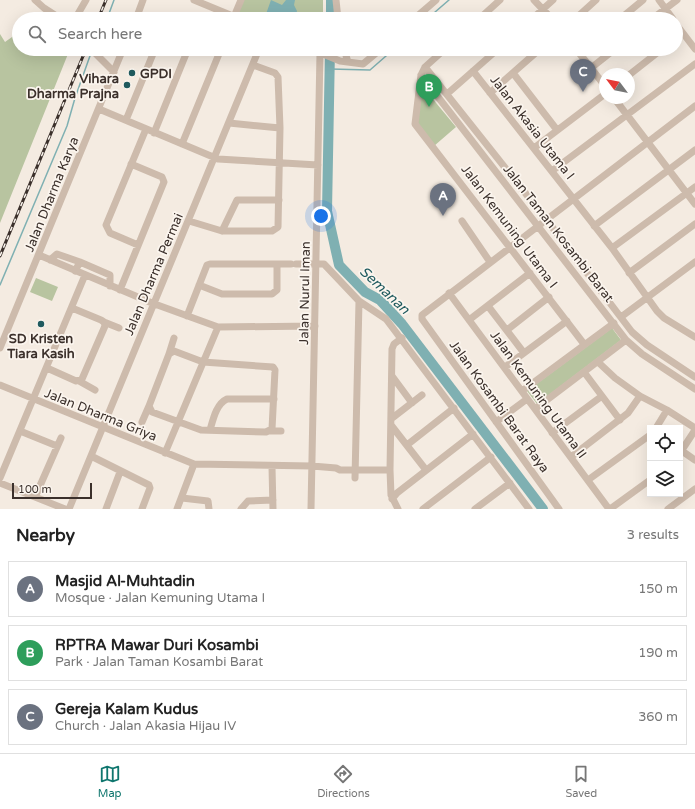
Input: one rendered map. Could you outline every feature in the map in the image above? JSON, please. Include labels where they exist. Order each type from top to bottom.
[{"type":"street","points":[[35,0],[50,12]]},
{"type":"street","points":[[79,12],[86,0]]},
{"type":"street","points":[[139,12],[144,0]]},
{"type":"street","points":[[194,0],[222,12]]},
{"type":"street","points":[[238,12],[241,0]]},
{"type":"street","points":[[336,0],[337,12]]},
{"type":"street","points":[[422,12],[436,0]]},
{"type":"street","points":[[487,12],[500,0]]},
{"type":"street","points":[[534,0],[546,12]]},
{"type":"street","points":[[540,12],[553,0]]},
{"type":"street","points":[[583,12],[596,0]]},
{"type":"street","points":[[628,12],[643,0]]},
{"type":"street","points":[[659,0],[669,12]]},
{"type":"street","points":[[661,12],[677,0]]},
{"type":"street","points":[[683,34],[695,49]]},
{"type":"street","points":[[98,56],[114,72]]},
{"type":"street","name":"Jalan Dharma Karya","points":[[0,348],[40,256],[120,56]]},
{"type":"street","points":[[126,120],[152,56]]},
{"type":"street","points":[[154,133],[185,56]]},
{"type":"street","points":[[182,144],[216,56]]},
{"type":"street","name":"Jalan Dharma Permai","points":[[69,509],[152,303],[189,221],[256,56]]},
{"type":"street","name":"Jalan Nurul Iman","points":[[311,509],[321,56]]},
{"type":"street","points":[[328,56],[340,61],[365,63],[373,56]]},
{"type":"street","points":[[346,56],[348,62]]},
{"type":"street","points":[[421,75],[425,67],[437,56]]},
{"type":"street","points":[[447,94],[490,56]]},
{"type":"street","points":[[490,92],[532,56]]},
{"type":"street","points":[[584,56],[599,78]]},
{"type":"street","points":[[591,68],[606,56]]},
{"type":"street","points":[[635,70],[653,56]]},
{"type":"street","points":[[552,171],[695,64]]},
{"type":"street","points":[[189,221],[222,231],[276,230],[278,227],[280,200],[280,128],[278,75],[253,65]]},
{"type":"street","name":"Jalan Taman Kosambi Barat","points":[[425,67],[546,219],[632,332],[647,345],[695,377]]},
{"type":"street","name":"Jalan Akasia Utama I","points":[[473,71],[574,198],[648,299],[664,318],[695,337]]},
{"type":"street","points":[[513,73],[557,130]]},
{"type":"street","name":"Jalan Taman Kosambi Barat","points":[[421,75],[539,225],[626,340],[642,354],[695,389]]},
{"type":"street","name":"Jalan Kemuning Utama I","points":[[421,75],[415,124],[584,344]]},
{"type":"street","points":[[534,148],[599,98]]},
{"type":"street","points":[[619,104],[695,204]]},
{"type":"street","points":[[449,293],[695,106]]},
{"type":"street","points":[[99,109],[215,158],[318,165]]},
{"type":"street","points":[[229,123],[280,128]]},
{"type":"street","points":[[138,245],[110,233],[106,226],[146,129]]},
{"type":"street","points":[[594,226],[695,150]]},
{"type":"street","points":[[120,290],[164,182],[162,177],[132,164]]},
{"type":"street","points":[[612,248],[695,187]]},
{"type":"street","points":[[222,231],[237,200],[280,200]]},
{"type":"street","points":[[462,221],[490,262]]},
{"type":"street","points":[[629,273],[695,224]]},
{"type":"street","points":[[50,260],[57,254],[80,262],[110,275],[110,286]]},
{"type":"street","points":[[40,256],[152,303],[218,327],[315,326]]},
{"type":"street","points":[[75,271],[80,262]]},
{"type":"street","points":[[621,317],[648,299],[695,262]]},
{"type":"street","points":[[187,316],[207,265],[213,263],[277,265],[324,264],[359,301],[386,319],[402,338],[528,509]]},
{"type":"street","points":[[199,285],[222,294],[272,294],[277,290],[277,265]]},
{"type":"street","points":[[469,320],[530,273]]},
{"type":"street","points":[[0,478],[34,400],[85,275]]},
{"type":"street","name":"Jalan Kosambi Barat Raya","points":[[449,293],[422,316],[559,509]]},
{"type":"street","name":"Jalan Kemuning Utama II","points":[[449,293],[570,457],[612,508]]},
{"type":"street","points":[[506,330],[549,297]]},
{"type":"street","points":[[355,478],[359,301]]},
{"type":"street","points":[[488,306],[524,353]]},
{"type":"street","points":[[72,308],[119,328]]},
{"type":"street","points":[[505,367],[567,321]]},
{"type":"street","points":[[79,381],[82,379],[105,326],[104,322]]},
{"type":"street","points":[[522,391],[614,323]]},
{"type":"street","points":[[166,453],[218,327]]},
{"type":"street","points":[[142,422],[174,338]]},
{"type":"street","points":[[398,509],[392,499],[390,467],[392,349],[394,344],[402,338]]},
{"type":"street","points":[[535,409],[626,340]]},
{"type":"street","points":[[169,354],[178,351],[203,362],[273,367],[275,370],[273,426],[271,431]]},
{"type":"street","points":[[598,362],[615,378],[640,396],[667,410],[695,429],[683,449]]},
{"type":"street","points":[[47,368],[79,381],[95,390]]},
{"type":"street","points":[[584,372],[620,420]]},
{"type":"street","points":[[392,376],[412,403]]},
{"type":"street","name":"Jalan Dharma Griya","points":[[0,385],[194,464],[272,467],[312,466],[336,468],[340,470],[355,467],[390,467]]},
{"type":"street","points":[[391,422],[422,395]]},
{"type":"street","points":[[552,433],[602,396]]},
{"type":"street","points":[[570,457],[628,414],[640,396]]},
{"type":"street","points":[[210,430],[219,405],[227,399],[274,399]]},
{"type":"street","points":[[496,422],[527,399]]},
{"type":"street","points":[[149,406],[152,412],[193,428],[210,430],[281,431]]},
{"type":"street","points":[[407,445],[454,408]]},
{"type":"street","points":[[658,425],[667,410]]},
{"type":"street","points":[[391,422],[426,470]]},
{"type":"street","points":[[20,431],[57,446]]},
{"type":"street","points":[[392,499],[426,470],[473,434]]},
{"type":"street","points":[[588,480],[647,437]]},
{"type":"street","points":[[35,497],[61,438]]},
{"type":"street","points":[[683,453],[695,460]]},
{"type":"street","points":[[90,456],[150,486],[142,509]]},
{"type":"street","points":[[423,509],[491,457]]},
{"type":"street","points":[[177,509],[194,464]]},
{"type":"street","points":[[272,467],[273,509]]},
{"type":"street","points":[[106,509],[120,472]]},
{"type":"street","points":[[612,508],[647,482]]},
{"type":"street","points":[[0,483],[65,509]]},
{"type":"street","points":[[475,509],[510,483]]},
{"type":"street","points":[[668,509],[694,490]]},
{"type":"street","points":[[182,498],[208,502],[209,509]]},
{"type":"street","points":[[241,509],[248,501],[273,500]]},
{"type":"green space","points":[[244,0],[323,0],[323,12],[238,12]]},
{"type":"green space","points":[[0,34],[5,42],[12,37],[12,56],[67,56],[0,223]]},
{"type":"green space","points":[[422,86],[456,127],[434,146],[417,123]]},
{"type":"green space","points":[[36,278],[58,287],[52,301],[30,292]]},
{"type":"green space","points":[[612,328],[621,340],[537,404],[527,391]]},
{"type":"water","points":[[271,0],[282,5],[286,0],[295,0],[294,5],[297,12],[267,12]]},
{"type":"waterway","points":[[110,12],[114,0]]},
{"type":"waterway","name":"Semanan","points":[[331,0],[331,12]]},
{"type":"waterway","points":[[435,12],[449,0]]},
{"type":"waterway","points":[[0,285],[67,126],[90,56]]},
{"type":"waterway","name":"Semanan","points":[[330,56],[327,211],[339,265],[365,292],[380,300],[402,324],[543,509]]},
{"type":"waterway","points":[[330,69],[370,70],[386,56]]},
{"type":"railway","points":[[101,12],[106,0]]},
{"type":"railway","points":[[0,256],[83,56]]},
{"type":"place","name":"GPDI","points":[[132,73]]},
{"type":"place","name":"Vihara Dharma Prajna","points":[[127,85]]},
{"type":"place","name":"Gereja Kalam Kudus","points":[[583,92]]},
{"type":"place","name":"RPTRA Mawar Duri Kosambi","points":[[429,107]]},
{"type":"place","name":"Masjid Al-Muhtadin","points":[[443,216]]},
{"type":"place","name":"SD Kristen Tiara Kasih","points":[[41,324]]}]
